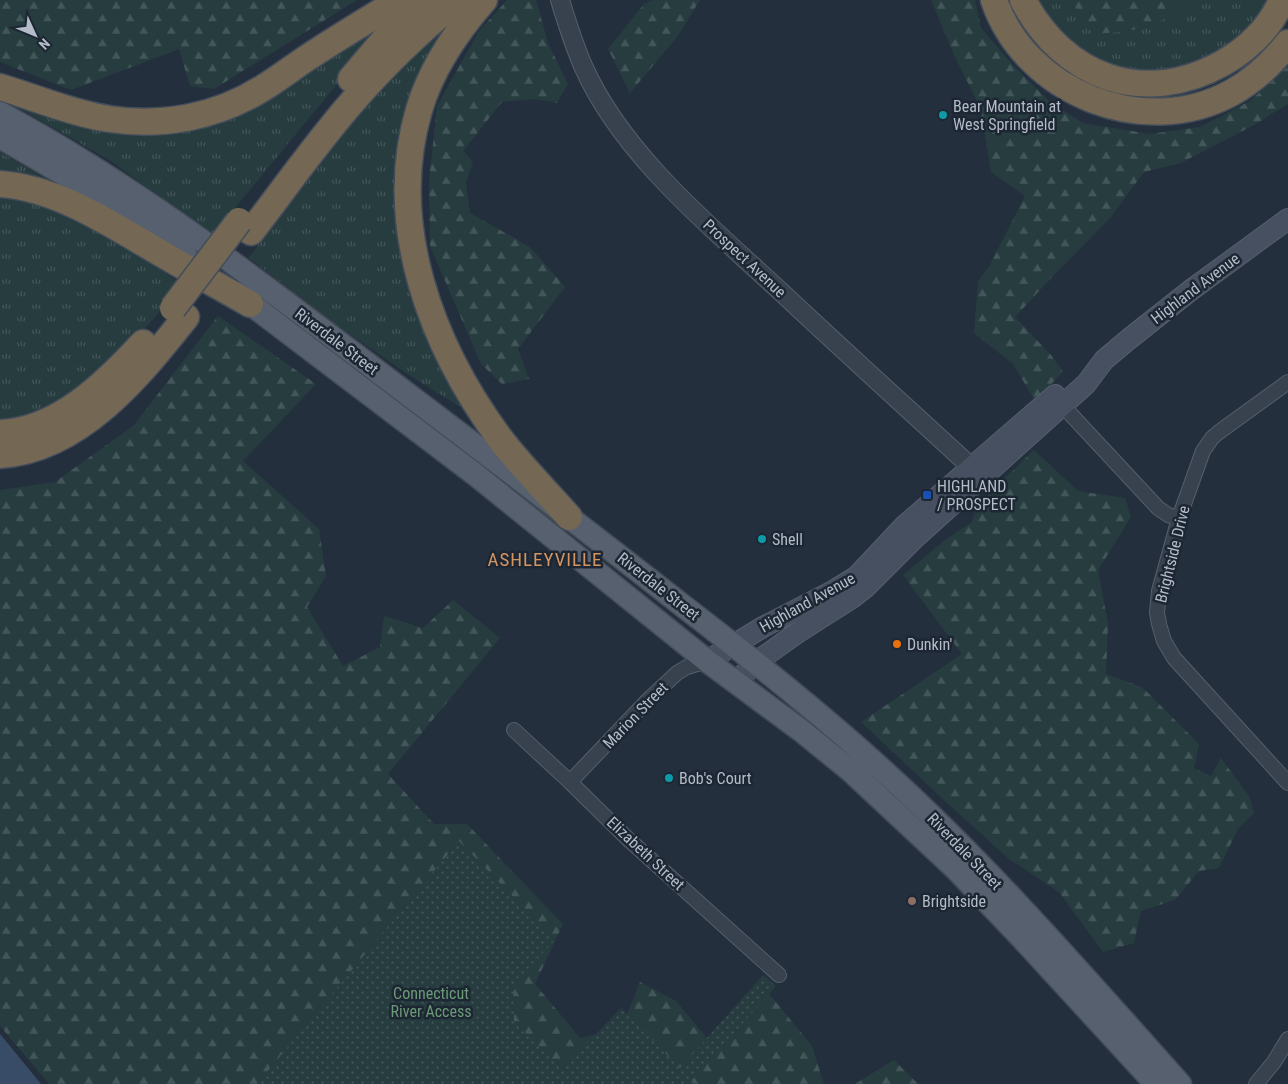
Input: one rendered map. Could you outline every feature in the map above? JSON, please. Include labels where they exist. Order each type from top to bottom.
[{"type":"highway","points":[[0,87],[74,111],[111,119],[144,122],[190,118],[223,108],[254,93],[400,0]]},
{"type":"highway","points":[[0,455],[17,453],[56,439],[90,418],[120,394],[143,370],[179,313],[370,56],[423,0]]},
{"type":"highway","points":[[245,226],[354,100],[408,43],[457,0]]},
{"type":"highway","points":[[484,0],[451,42],[428,86],[419,109],[411,145],[407,191],[412,249],[428,306],[467,387],[501,440],[569,517]]},
{"type":"highway","points":[[994,0],[1001,17],[1014,39],[1024,52],[1050,77],[1074,92],[1100,103],[1139,111],[1182,110],[1199,106],[1224,96],[1262,70],[1288,43]]},
{"type":"highway","points":[[1023,0],[1039,27],[1049,39],[1072,59],[1099,74],[1114,79],[1145,84],[1177,81],[1194,76],[1228,60],[1263,32],[1282,0]]},
{"type":"highway","points":[[0,184],[37,190],[74,205],[250,304]]},
{"type":"highway","points":[[0,433],[23,429],[46,421],[88,396],[179,313]]},
{"type":"main road","name":"Riverdale Street","points":[[0,113],[78,158],[179,225],[270,291],[734,644],[865,755],[925,811],[1007,895],[1180,1084]]},
{"type":"main road","name":"Riverdale Street","points":[[0,137],[96,193],[148,228],[476,475],[707,661],[803,732],[851,771],[923,837],[1014,929],[1156,1084]]},
{"type":"main road","name":"Highland Avenue","points":[[736,682],[755,663],[866,587],[976,473],[1079,373],[1104,360],[1191,290],[1288,219]]},
{"type":"main road","name":"Highland Avenue","points":[[707,661],[763,627],[856,577],[904,526],[1063,406],[1086,384],[1104,360]]},
{"type":"street","name":"Prospect Avenue","points":[[560,0],[571,36],[597,94],[620,129],[665,182],[976,473]]},
{"type":"street","name":"Brightside Drive","points":[[1288,382],[1220,432],[1206,445],[1191,481],[1180,518],[1159,591],[1157,613],[1164,641],[1174,658],[1288,783]]},
{"type":"street","points":[[1063,406],[1158,508],[1168,515],[1180,518]]},
{"type":"street","name":"Marion Street","points":[[570,782],[676,673],[687,667],[707,661]]},
{"type":"street","name":"Elizabeth Street","points":[[514,730],[628,839],[779,975]]},
{"type":"street","points":[[1260,1082],[1288,1039]]},
{"type":"green space","points":[[0,0],[357,0],[214,89],[190,86],[179,49],[71,90],[0,62]]},
{"type":"green space","points":[[507,0],[536,0],[548,43],[568,84],[557,103],[535,99],[502,102],[463,151],[473,162],[466,182],[470,213],[530,247],[565,287],[518,349],[529,379],[502,384],[481,364],[430,246],[429,181],[437,106],[479,31]]},
{"type":"green space","points":[[653,0],[700,0],[677,37],[630,93],[608,49],[644,4]]},
{"type":"green space","points":[[931,0],[975,0],[981,28],[1014,66],[1050,102],[1083,123],[1150,134],[1200,127],[1250,101],[1288,66],[1288,104],[1254,125],[1181,163],[1144,172],[1111,217],[1015,317],[1051,355],[1063,372],[1035,401],[1013,364],[974,333],[978,281],[989,267],[1025,196],[991,172],[980,107],[954,55]]},
{"type":"green space","points":[[1038,0],[1068,0],[1100,34],[1140,29],[1178,13],[1183,0],[1272,0],[1249,33],[1215,60],[1176,71],[1133,71],[1093,59],[1062,35]]},
{"type":"green space","points":[[1068,0],[1183,0],[1179,13],[1140,29],[1099,34]]},
{"type":"green space","points":[[457,13],[399,181],[466,410],[412,377],[335,324],[249,258],[306,180],[366,106],[415,52]]},
{"type":"green space","points":[[368,36],[376,37],[211,237],[111,161],[0,97],[132,133],[338,52]]},
{"type":"green space","points":[[0,152],[77,198],[0,175]]},
{"type":"green space","points":[[0,197],[24,198],[76,217],[131,250],[177,281],[159,312],[127,350],[57,406],[0,424]]},
{"type":"green space","points":[[218,316],[316,384],[243,461],[319,529],[326,576],[307,607],[343,666],[380,647],[384,616],[423,628],[453,600],[500,638],[388,774],[434,824],[467,824],[563,924],[535,984],[580,1038],[621,1029],[640,982],[676,1001],[712,1044],[766,990],[812,1046],[824,1084],[49,1084],[0,1026],[0,490],[55,482],[134,425]]},
{"type":"green space","points":[[1034,450],[1078,491],[1125,498],[1131,517],[1098,570],[1108,624],[1106,674],[1142,687],[1199,744],[1194,768],[1211,776],[1221,758],[1249,796],[1254,813],[1238,829],[1219,868],[1199,871],[1175,900],[1141,911],[1134,943],[1103,952],[1059,892],[1009,859],[861,722],[962,654],[903,575],[945,540],[972,522],[978,504]]},
{"type":"green space","name":"Connecticut River Access","points":[[459,841],[555,940],[513,984],[514,1022],[563,1069],[621,1008],[680,1068],[763,975],[776,986],[692,1080],[695,1084],[257,1084]]},
{"type":"green space","points":[[894,1060],[918,1084],[855,1084]]},
{"type":"water","points":[[0,1034],[41,1084],[0,1084]]},
{"type":"place","name":"Bear Mountain at West Springfield","points":[[943,115]]},
{"type":"place","name":"HIGHLAND / PROSPECT","points":[[927,495]]},
{"type":"place","name":"Shell","points":[[762,539]]},
{"type":"place","name":"Dunkin'","points":[[897,644]]},
{"type":"place","name":"Bob's Court","points":[[669,778]]},
{"type":"place","name":"Brightside","points":[[912,901]]},
{"type":"district","name":"ASHLEYVILLE","points":[[545,559]]}]
